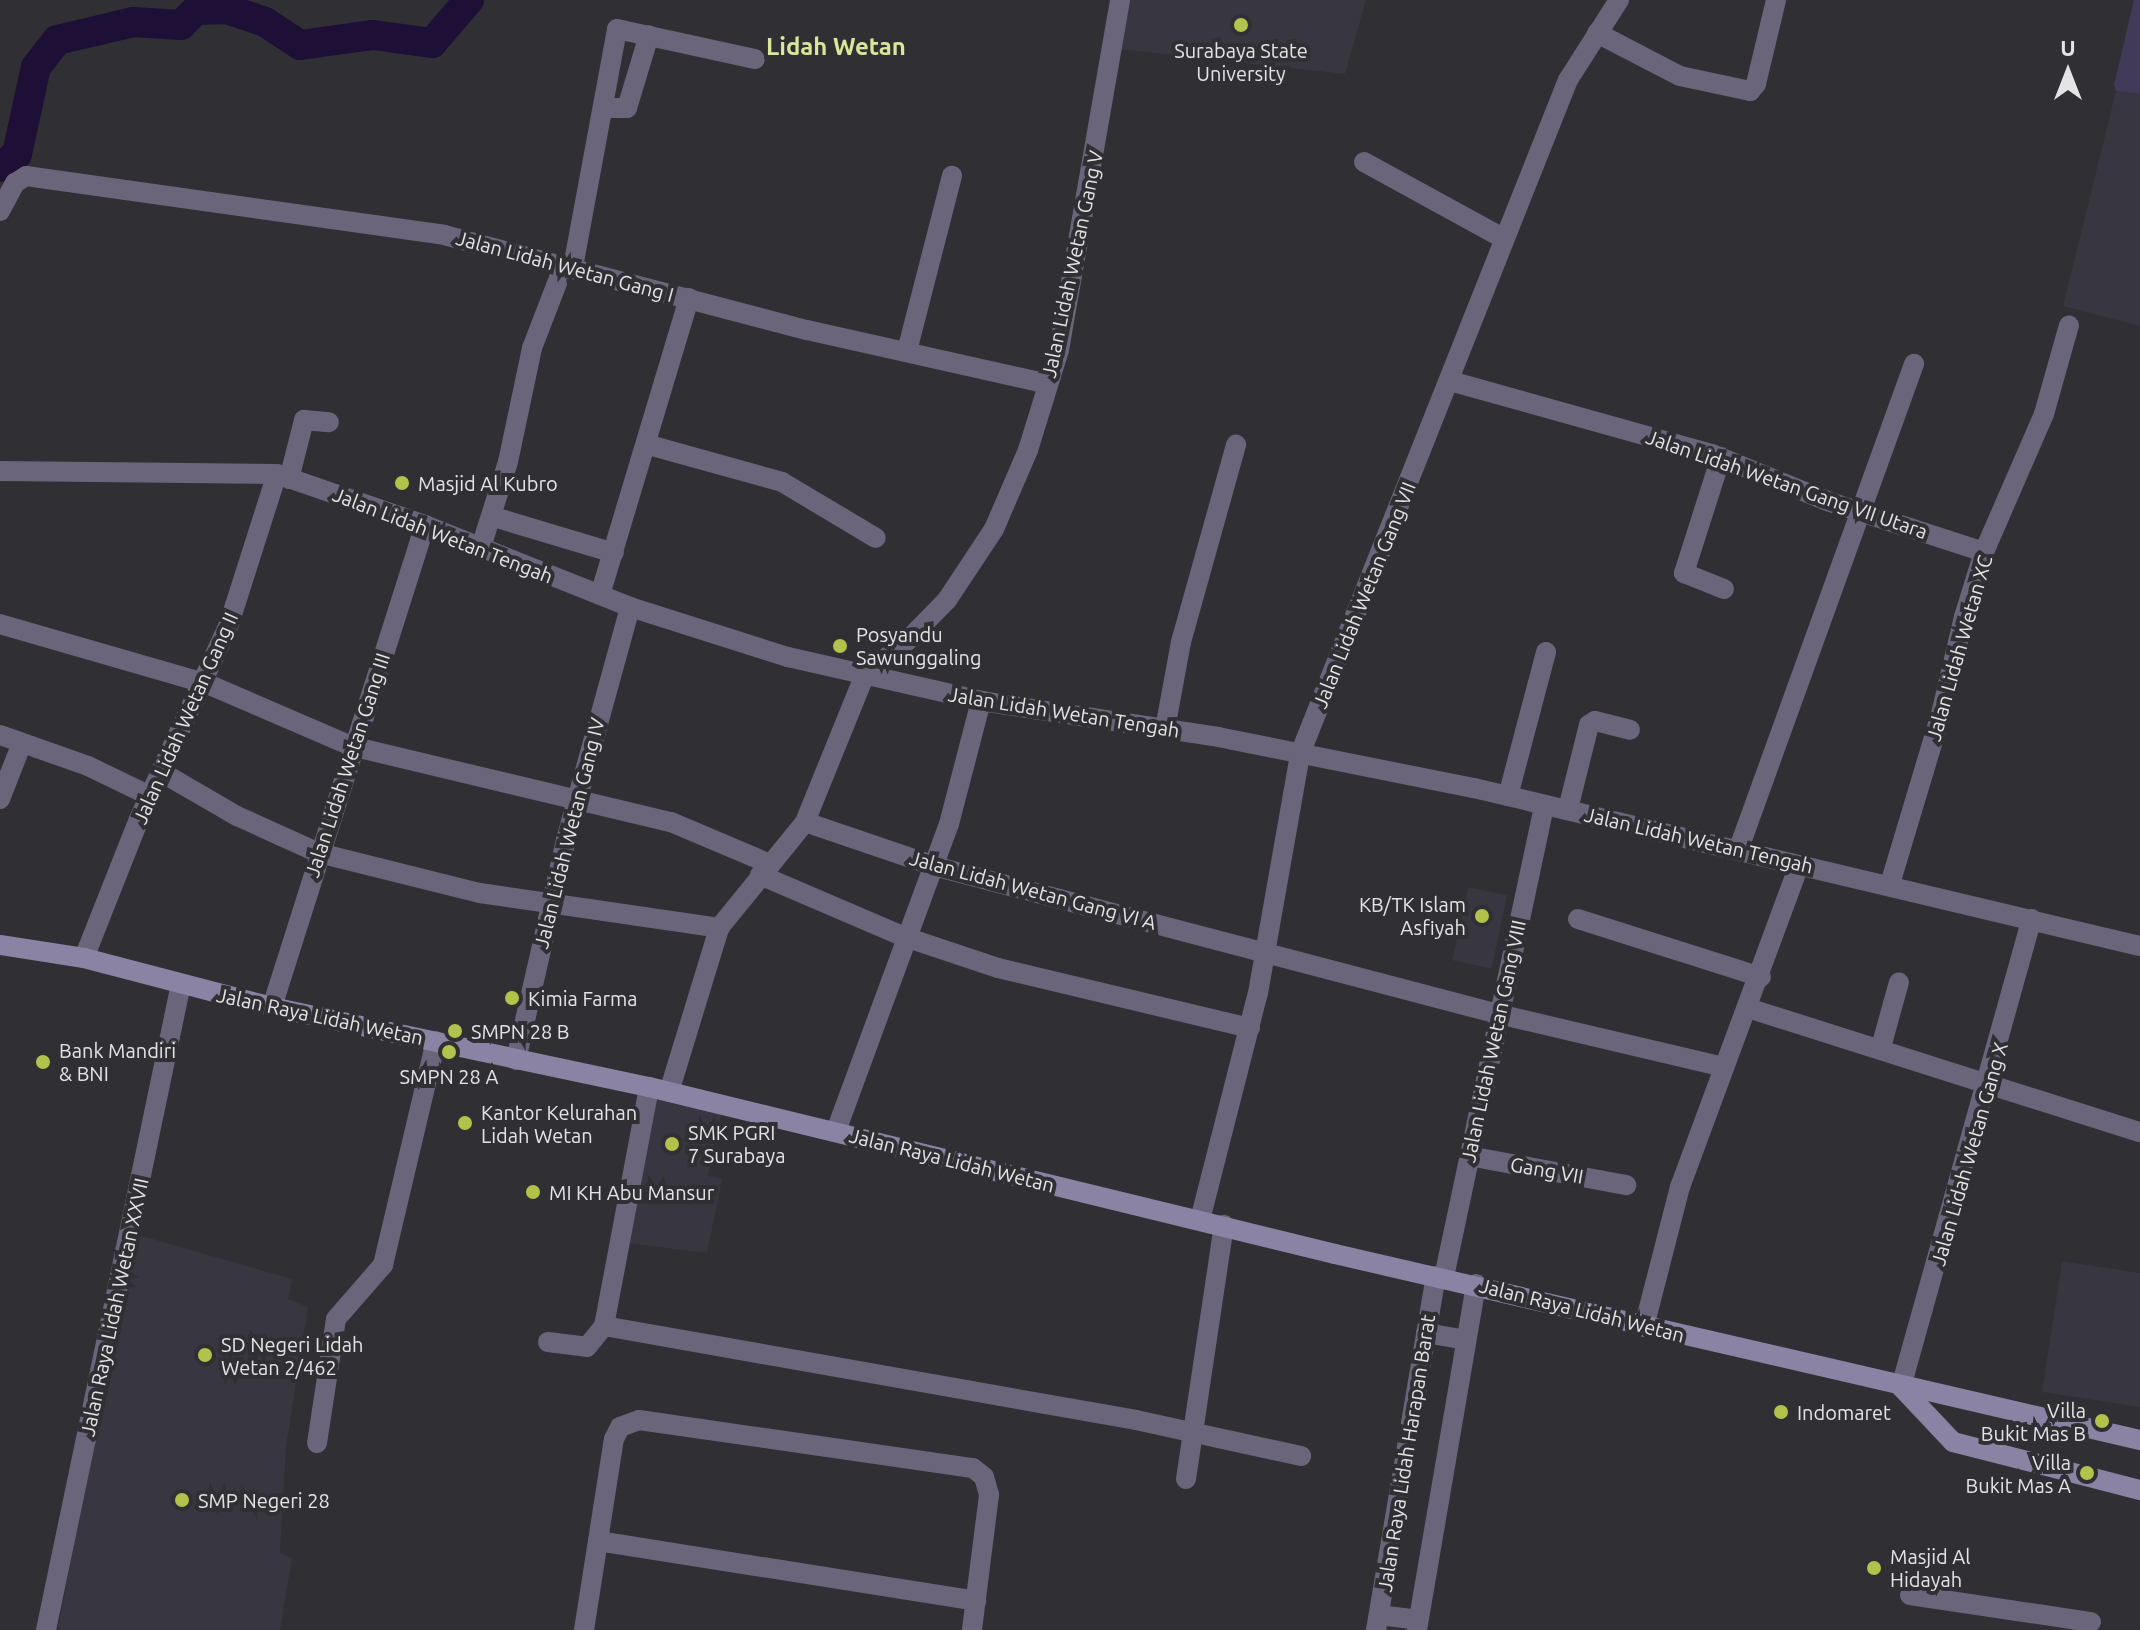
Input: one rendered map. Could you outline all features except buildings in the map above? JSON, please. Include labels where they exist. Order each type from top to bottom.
[{"type":"main road","name":"Jalan Raya Lidah Wetan","points":[[0,945],[84,958],[272,1007],[659,1089],[1644,1327],[2140,1440]]},
{"type":"main road","points":[[1901,1387],[1953,1442],[2140,1490]]},
{"type":"street","name":"Jalan Lidah Wetan Gang V","points":[[865,674],[904,644],[947,600],[994,529],[1028,450],[1048,384],[1078,247],[1120,0]]},
{"type":"street","name":"Jalan Lidah Wetan Gang VII","points":[[1200,1220],[1250,1028],[1300,754],[1568,80],[1619,0]]},
{"type":"street","points":[[1597,33],[1680,76],[1750,91],[1756,84],[1776,0]]},
{"type":"street","points":[[481,547],[494,517],[532,348],[569,266],[604,108],[615,31],[649,35],[755,59]]},
{"type":"street","points":[[604,108],[627,108],[649,35]]},
{"type":"street","points":[[1364,162],[1503,238]]},
{"type":"street","name":"Jalan Lidah Wetan Gang I","points":[[0,211],[15,183],[26,176],[444,235],[689,298],[1048,384]]},
{"type":"street","points":[[907,351],[952,176]]},
{"type":"street","points":[[600,595],[649,445],[689,298]]},
{"type":"street","name":"Jalan Lidah Wetan XC","points":[[1890,884],[1984,552],[2044,414],[2069,325]]},
{"type":"street","points":[[1739,848],[1795,705],[1859,511],[1914,364]]},
{"type":"street","name":"Jalan Lidah Wetan Gang VII Utara","points":[[1450,381],[1721,457],[1859,511],[1984,552]]},
{"type":"street","name":"Jalan Lidah Wetan Gang II","points":[[84,958],[150,796],[205,683],[304,420],[329,422]]},
{"type":"street","points":[[649,445],[782,482],[876,538]]},
{"type":"street","points":[[1165,729],[1181,642],[1236,445]]},
{"type":"street","points":[[1721,457],[1684,573],[1724,589]]},
{"type":"street","name":"Jalan Lidah Wetan Tengah","points":[[0,471],[283,477],[425,525],[630,607],[788,657],[981,701],[1165,729],[1508,796],[1739,848],[2140,946]]},
{"type":"street","points":[[494,517],[614,553]]},
{"type":"street","name":"Jalan Lidah Wetan Gang III","points":[[272,1007],[351,746],[425,525]]},
{"type":"street","name":"Jalan Lidah Wetan Gang IV","points":[[516,1060],[551,902],[630,607]]},
{"type":"street","points":[[0,624],[205,683],[351,746],[411,764],[671,822],[905,937],[998,968],[1250,1028]]},
{"type":"street","points":[[1508,796],[1546,652]]},
{"type":"street","points":[[548,1342],[587,1347],[604,1326],[659,1089],[719,928],[805,822],[865,674]]},
{"type":"street","points":[[836,1131],[905,937],[934,866],[981,701]]},
{"type":"street","points":[[1568,809],[1589,725],[1595,721],[1630,730]]},
{"type":"street","points":[[0,735],[150,796]]},
{"type":"street","points":[[0,799],[22,743]]},
{"type":"street","points":[[161,772],[237,816],[319,853],[480,893],[719,928]]},
{"type":"street","name":"Jalan Lidah Wetan Gang VIII","points":[[1440,1277],[1544,805]]},
{"type":"street","name":"Jalan Lidah Wetan Gang VI A","points":[[805,822],[934,866],[1498,1014],[1724,1067]]},
{"type":"street","points":[[1644,1327],[1680,1187],[1761,977],[1799,865]]},
{"type":"street","points":[[1578,919],[1761,977]]},
{"type":"street","name":"Jalan Lidah Wetan Gang X","points":[[1901,1387],[1990,1083],[2032,919]]},
{"type":"street","points":[[1881,1047],[1899,982]]},
{"type":"street","name":"Jalan Raya Lidah Wetan XXVII","points":[[46,1630],[181,984]]},
{"type":"street","points":[[1748,1008],[1881,1047],[2140,1132]]},
{"type":"street","points":[[317,1443],[336,1319],[383,1265],[436,1041]]},
{"type":"street","name":"Gang VII","points":[[1469,1156],[1626,1185]]},
{"type":"street","points":[[1186,1479],[1224,1225]]},
{"type":"street","name":"Jalan Raya Lidah Harapan Barat","points":[[1378,1622],[1426,1333],[1440,1277]]},
{"type":"street","name":"Jalan Raya Lidah Harapan Barat","points":[[1418,1625],[1476,1284]]},
{"type":"street","points":[[604,1326],[1195,1432],[1301,1456]]},
{"type":"street","points":[[1426,1333],[1465,1340]]},
{"type":"street","points":[[584,1630],[614,1439],[628,1422],[973,1468],[984,1477],[989,1495],[972,1630]]},
{"type":"street","points":[[598,1541],[976,1601]]},
{"type":"street","points":[[1910,1595],[2033,1622],[2091,1622]]},
{"type":"street","points":[[1378,1622],[1418,1625]]},
{"type":"shaded area","name":"Surabaya State University","points":[[1125,0],[1366,0],[1345,74],[1120,49]]},
{"type":"shaded area","points":[[2134,0],[2140,0],[2140,94],[2116,91],[2114,85]]},
{"type":"shaded area","points":[[2116,91],[2140,94],[2140,326],[2063,306]]},
{"type":"shaded area","name":"KB/TK Islam Asfiyah","points":[[1468,887],[1507,895],[1492,969],[1452,960]]},
{"type":"shaded area","name":"SMK PGRI 7 Surabaya","points":[[637,1094],[722,1111],[708,1176],[722,1179],[707,1253],[612,1241]]},
{"type":"shaded area","points":[[132,1233],[292,1279],[288,1299],[308,1307],[286,1447],[280,1553],[292,1558],[280,1630],[58,1630]]},
{"type":"shaded area","points":[[2062,1261],[2140,1273],[2140,1407],[2042,1392]]},
{"type":"waterway","points":[[0,167],[17,154],[36,67],[57,40],[133,22],[181,25],[196,10],[227,9],[265,22],[300,45],[373,35],[432,43],[469,0]]},
{"type":"place","name":"Surabaya State University","points":[[1241,25]]},
{"type":"place","name":"Masjid Al Kubro","points":[[402,483]]},
{"type":"place","name":"Posyandu Sawunggaling","points":[[840,646]]},
{"type":"place","name":"KB/TK Islam Asfiyah","points":[[1482,916]]},
{"type":"place","name":"Kimia Farma","points":[[512,998]]},
{"type":"place","name":"SMPN 28 B","points":[[455,1031]]},
{"type":"place","name":"SMPN 28 A","points":[[449,1052]]},
{"type":"place","name":"Bank Mandiri & BNI","points":[[43,1062]]},
{"type":"place","name":"Kantor Kelurahan Lidah Wetan","points":[[465,1123]]},
{"type":"place","name":"SMK PGRI 7 Surabaya","points":[[672,1144]]},
{"type":"place","name":"MI KH Abu Mansur","points":[[533,1192]]},
{"type":"place","name":"SD Negeri Lidah Wetan 2/462","points":[[205,1355]]},
{"type":"place","name":"Indomaret","points":[[1781,1412]]},
{"type":"place","name":"Villa Bukit Mas B","points":[[2102,1421]]},
{"type":"place","name":"Villa Bukit Mas A","points":[[2087,1473]]},
{"type":"place","name":"SMP Negeri 28","points":[[182,1500]]},
{"type":"place","name":"Masjid Al Hidayah","points":[[1874,1568]]},
{"type":"district","name":"Lidah Wetan","points":[[836,47]]}]
